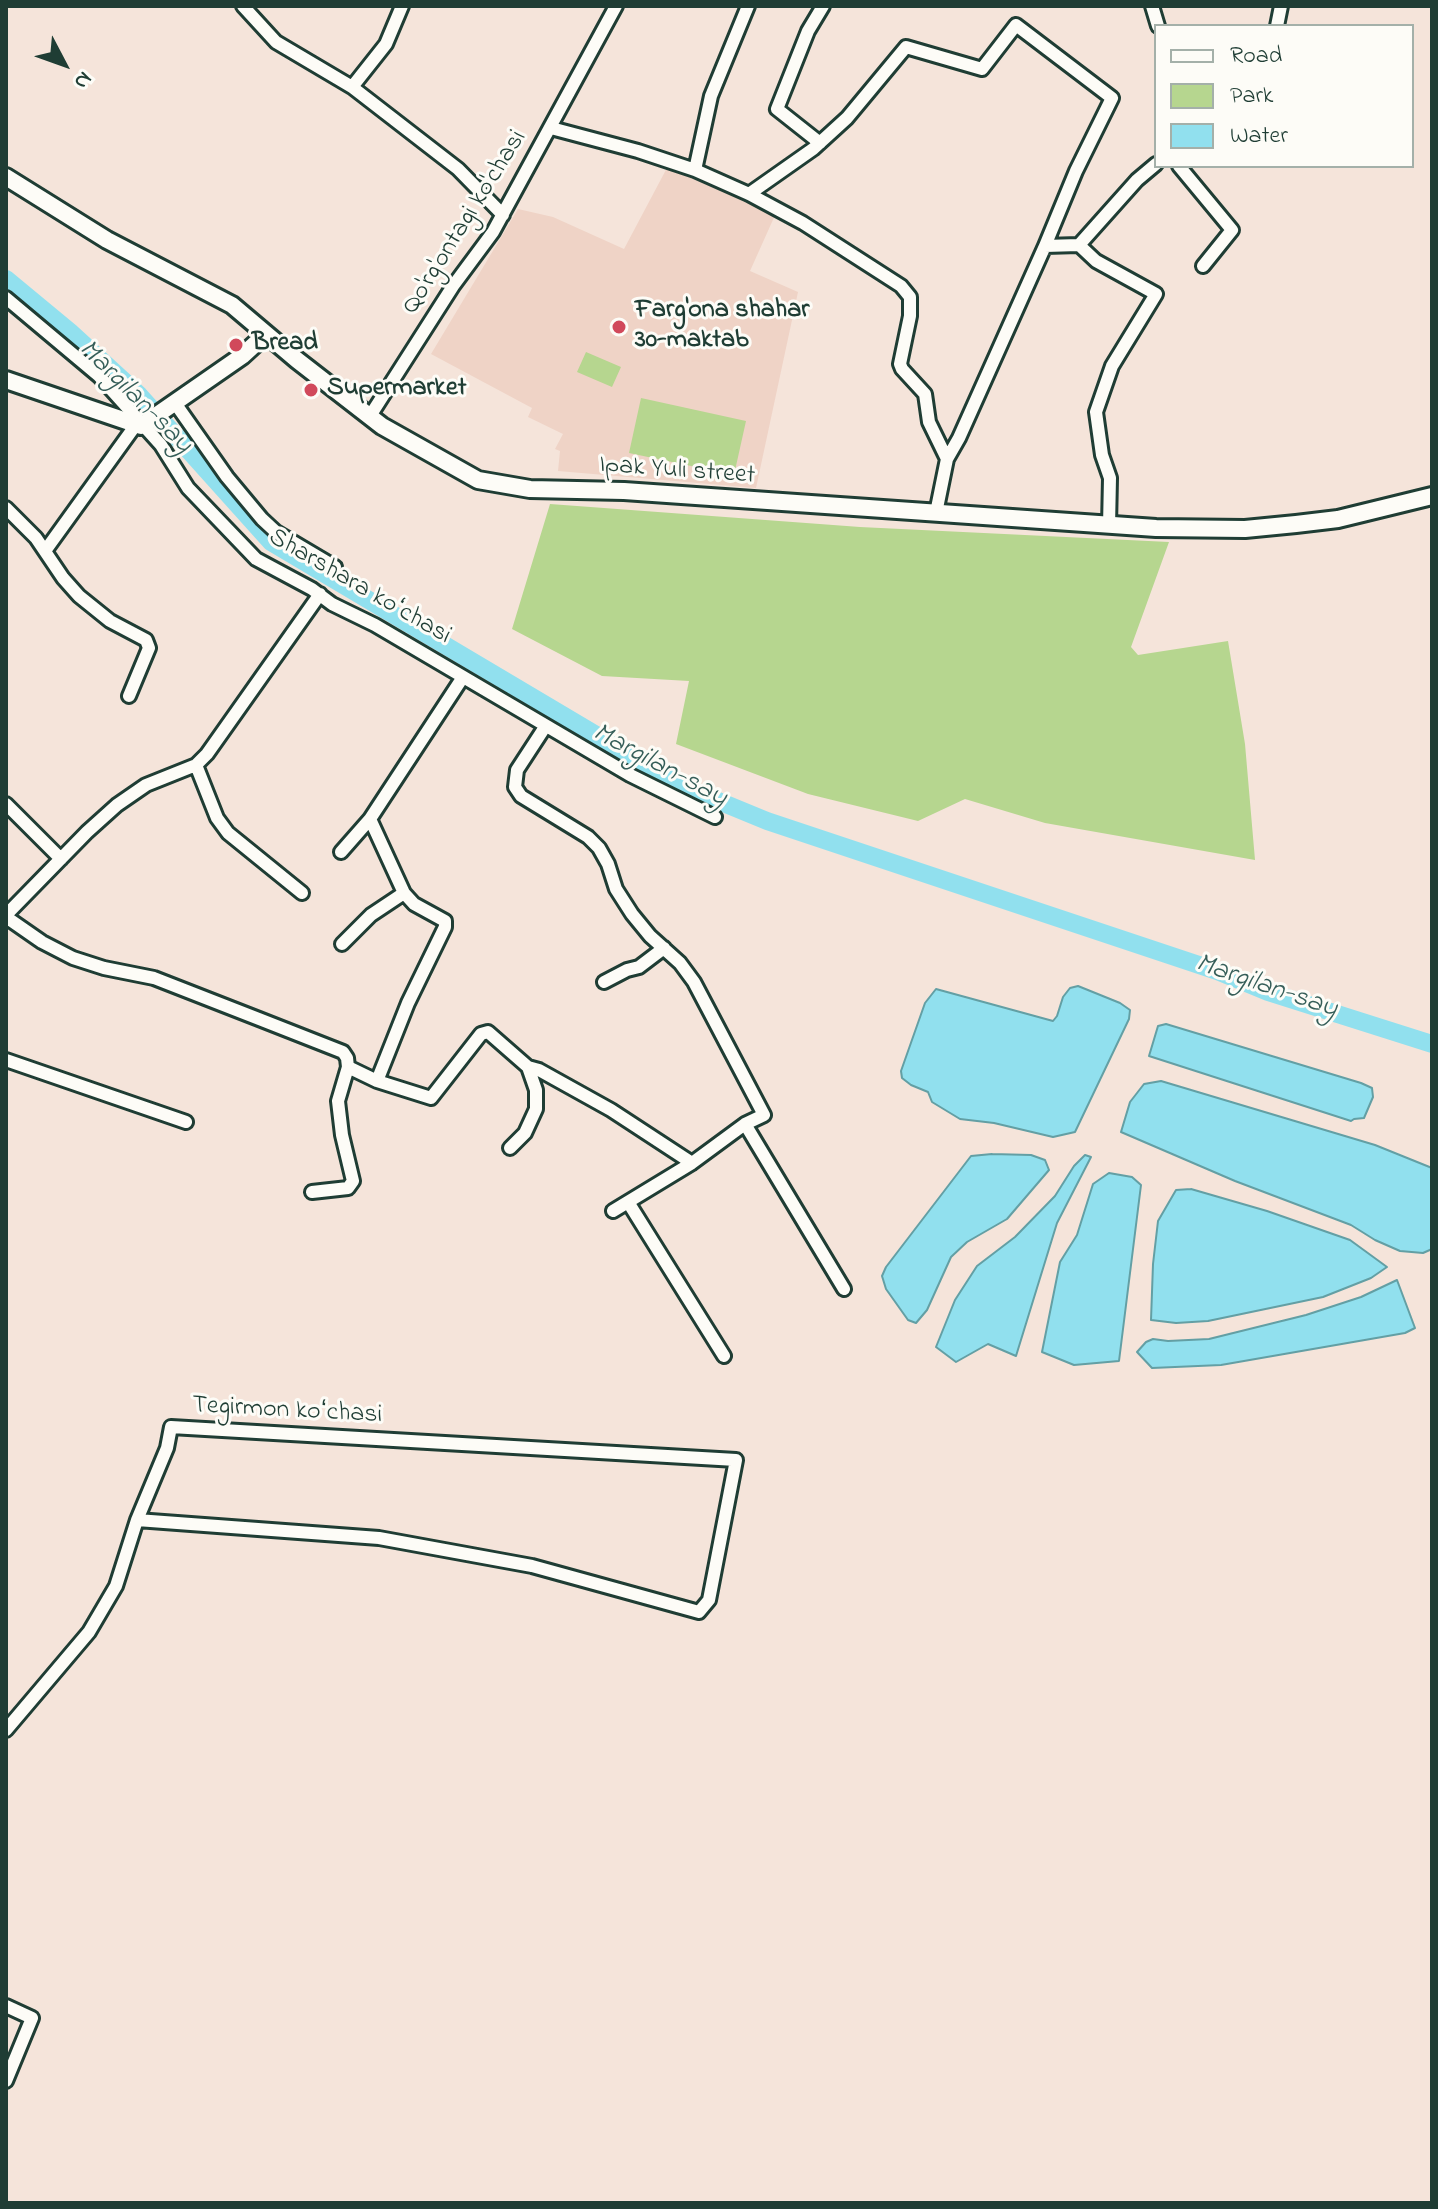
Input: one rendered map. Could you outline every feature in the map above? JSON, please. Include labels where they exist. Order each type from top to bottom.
[{"type":"main road","name":"Ipak Yuli street","points":[[6,177],[107,240],[232,305],[370,416],[411,444],[478,480],[530,489],[624,491],[1109,526],[1245,529],[1338,519],[1432,497]]},
{"type":"main road","points":[[140,425],[242,356],[266,334]]},
{"type":"main road","name":"Sharshara koʻchasi","points":[[6,380],[140,425]]},
{"type":"street","points":[[243,6],[276,42],[352,87],[458,169],[503,215]]},
{"type":"street","points":[[352,87],[386,44],[402,6]]},
{"type":"street","name":"Qo'rg'ontagi ko'chasi","points":[[370,416],[503,215],[616,6]]},
{"type":"street","points":[[695,170],[711,96],[748,6]]},
{"type":"street","points":[[820,143],[777,109],[808,31],[823,6]]},
{"type":"street","points":[[749,194],[820,143],[847,118],[906,47],[982,69],[1016,25],[1112,98],[947,459],[936,513]]},
{"type":"street","points":[[551,128],[638,151],[695,170],[749,194],[803,223],[901,286],[910,297],[910,316],[900,364],[925,394],[929,422],[947,459]]},
{"type":"street","points":[[1079,245],[1137,180],[1154,166]]},
{"type":"street","points":[[1181,168],[1232,230],[1203,266]]},
{"type":"street","points":[[1045,246],[1079,245],[1096,261],[1156,294],[1112,366],[1096,412],[1102,455],[1110,478],[1109,526]]},
{"type":"street","points":[[6,298],[99,376],[134,413],[140,425],[45,551]]},
{"type":"street","points":[[175,403],[227,477],[262,519],[276,532],[335,567]]},
{"type":"street","name":"Sharshara koʻchasi","points":[[140,425],[161,445],[188,488],[256,559],[630,775],[715,817]]},
{"type":"street","points":[[6,508],[36,538],[79,596],[110,621],[146,640],[149,648],[129,696]]},
{"type":"street","points":[[312,1192],[348,1188],[353,1181],[338,1101],[348,1067],[343,1052],[154,978],[73,958],[42,942],[6,916],[117,805],[146,785],[196,765],[207,754],[320,594]]},
{"type":"street","points":[[341,852],[370,819],[463,677]]},
{"type":"street","points":[[545,727],[517,770],[515,787],[521,796],[588,837],[599,848],[616,889],[632,914],[680,963],[694,982],[764,1115],[745,1124],[692,1163],[613,1211]]},
{"type":"street","points":[[196,765],[217,818],[228,833],[302,893]]},
{"type":"street","points":[[6,804],[61,859]]},
{"type":"street","points":[[370,819],[404,893],[414,904],[445,921],[377,1081]]},
{"type":"street","points":[[342,944],[371,915],[404,893]]},
{"type":"street","points":[[604,982],[639,967],[664,948]]},
{"type":"street","points":[[348,1067],[377,1081],[431,1098],[481,1034],[488,1032],[528,1067],[611,1110],[692,1163]]},
{"type":"street","points":[[6,1060],[186,1122]]},
{"type":"street","points":[[510,1148],[525,1133],[536,1109],[536,1090],[528,1067]]},
{"type":"street","points":[[745,1124],[844,1289]]},
{"type":"street","points":[[628,1202],[724,1356]]},
{"type":"street","name":"Tegirmon koʻchasi","points":[[171,1427],[736,1460],[709,1600],[699,1612],[532,1566],[379,1538],[137,1520],[167,1448],[171,1427]]},
{"type":"street","points":[[6,1730],[89,1632],[116,1586],[137,1520]]},
{"type":"street","points":[[6,2006],[32,2018],[6,2081]]},
{"type":"shaded area","name":"Farg'ona shahar 30-maktab","points":[[668,166],[776,213],[750,271],[798,292],[756,488],[558,471],[560,451],[555,449],[563,434],[528,417],[532,408],[431,354],[518,209],[553,217],[624,249]]},
{"type":"green space","points":[[586,352],[621,367],[612,387],[577,372]]},
{"type":"green space","points":[[641,398],[746,421],[734,475],[629,453]]},
{"type":"green space","points":[[550,504],[860,527],[1169,542],[1131,647],[1138,655],[1228,641],[1245,744],[1255,860],[1045,823],[965,799],[918,821],[808,794],[676,744],[689,681],[602,676],[512,629]]},
{"type":"water","points":[[1078,986],[1130,1010],[1129,1019],[1075,1132],[1053,1137],[994,1123],[960,1119],[932,1102],[928,1092],[902,1078],[901,1071],[925,1003],[936,989],[1053,1021],[1063,997],[1070,988]]},
{"type":"water","points":[[1166,1024],[1361,1083],[1372,1088],[1373,1097],[1364,1118],[1351,1121],[1149,1056],[1158,1026]]},
{"type":"water","points":[[1161,1081],[1375,1145],[1432,1168],[1432,1249],[1423,1253],[1400,1251],[1351,1225],[1235,1181],[1121,1132],[1130,1102],[1144,1084]]},
{"type":"water","points":[[1031,1155],[1045,1160],[1049,1170],[1007,1219],[967,1242],[951,1257],[927,1310],[916,1323],[908,1320],[886,1289],[882,1276],[886,1267],[971,1156]]},
{"type":"water","points":[[1085,1155],[1091,1157],[1057,1223],[1016,1356],[988,1344],[956,1362],[936,1347],[955,1300],[977,1266],[1015,1237],[1055,1196]]},
{"type":"water","points":[[1109,1173],[1132,1177],[1141,1185],[1119,1361],[1074,1365],[1042,1352],[1060,1262],[1077,1235],[1093,1184]]},
{"type":"water","points":[[1191,1189],[1350,1240],[1387,1267],[1371,1278],[1323,1297],[1208,1321],[1176,1323],[1151,1320],[1158,1221],[1176,1190]]},
{"type":"water","points":[[1397,1280],[1415,1328],[1405,1333],[1221,1365],[1152,1368],[1137,1352],[1153,1339],[1209,1339],[1306,1315],[1361,1297]]},
{"type":"waterway","name":"Margilan-say","points":[[6,279],[139,395],[271,542],[682,786],[767,821],[1217,971],[1268,992],[1432,1044]]},
{"type":"place","name":"Farg'ona shahar 30-maktab","points":[[619,327]]},
{"type":"place","name":"Bread","points":[[236,345]]},
{"type":"place","name":"Supermarket","points":[[311,390]]}]
